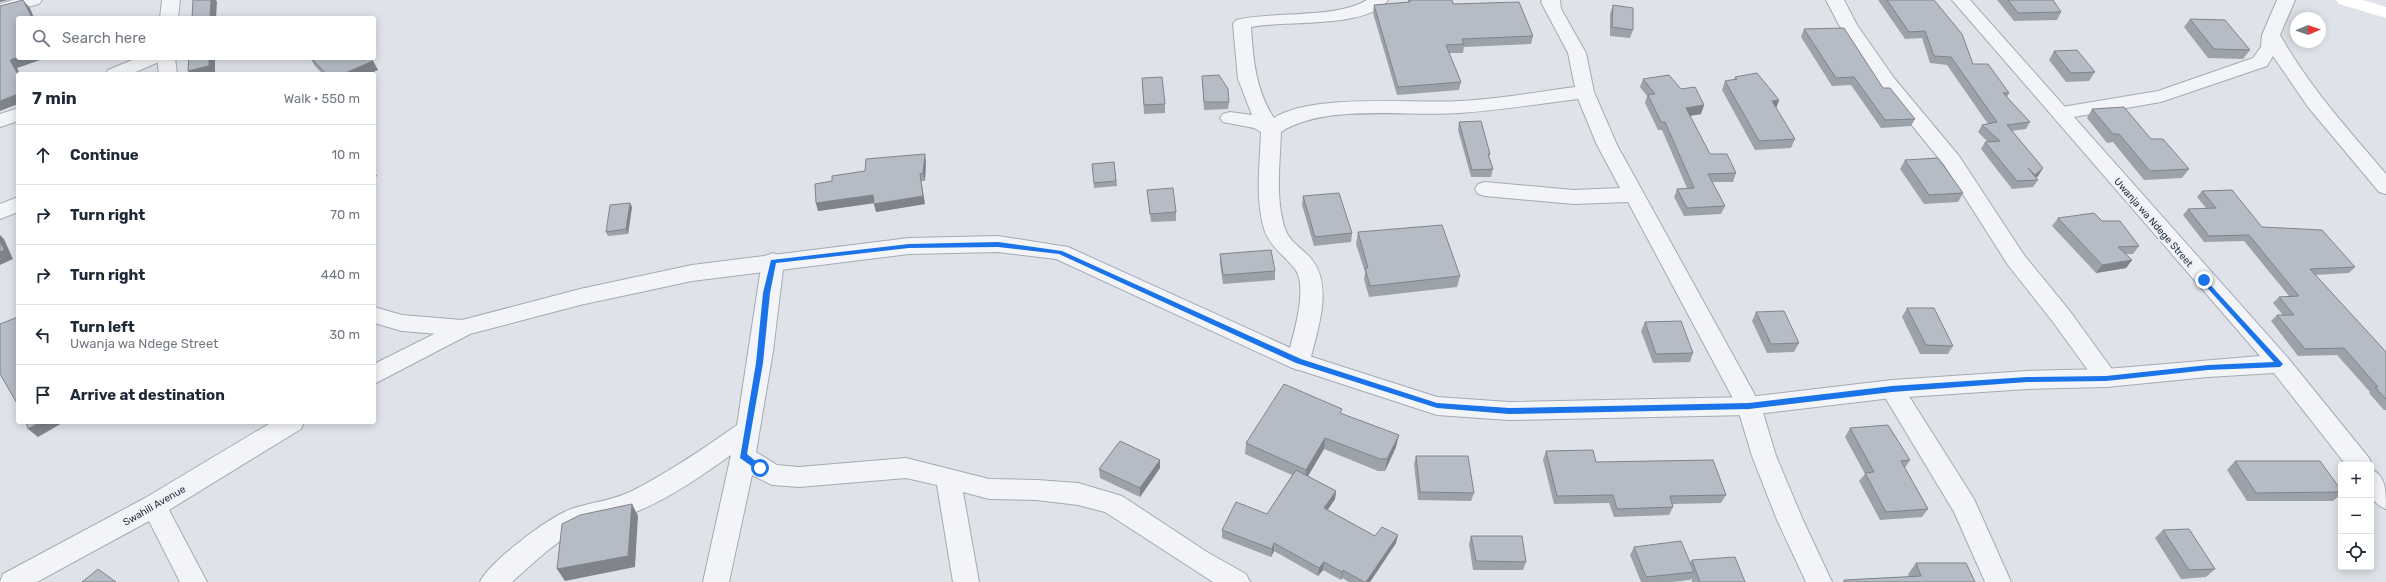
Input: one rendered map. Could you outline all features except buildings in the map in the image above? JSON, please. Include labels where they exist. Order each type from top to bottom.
[{"type":"main road","points":[[2345,0],[2386,13]]},
{"type":"street","points":[[0,9],[33,0]]},
{"type":"street","points":[[169,16],[171,0]]},
{"type":"street","points":[[1298,361],[1308,315],[1311,281],[1306,266],[1284,248],[1275,228],[1270,202],[1271,129],[1257,108],[1244,69],[1242,24],[1258,19],[1338,15],[1369,8],[1379,0]]},
{"type":"street","points":[[1551,0],[1550,2],[1552,9],[1577,53],[1585,92],[1607,145],[1749,406],[1764,456],[1790,520],[1819,582]]},
{"type":"street","points":[[1835,0],[1848,25],[1887,82],[1952,160],[2016,260],[2061,316],[2106,378]]},
{"type":"street","name":"Uwanja wa Ndege Street","points":[[1961,0],[2062,113],[2140,207],[2280,364],[2358,462]]},
{"type":"street","points":[[2062,113],[2161,96],[2260,62],[2270,47],[2271,35],[2286,0]]},
{"type":"street","points":[[2271,35],[2291,71],[2315,103],[2386,187]]},
{"type":"street","points":[[120,72],[148,60]]},
{"type":"street","points":[[166,60],[168,72]]},
{"type":"street","points":[[1271,129],[1284,119],[1316,112],[1387,107],[1459,107],[1585,92]]},
{"type":"street","points":[[0,121],[16,115]]},
{"type":"street","points":[[1230,118],[1259,122],[1271,129]]},
{"type":"street","points":[[1485,189],[1574,197],[1635,195]]},
{"type":"street","points":[[0,212],[16,205]]},
{"type":"street","points":[[376,374],[462,328],[494,318],[587,295],[692,273],[773,261],[909,246],[998,244],[1060,252],[1298,361],[1437,406],[1509,411],[1749,406],[1892,389],[2027,380],[2106,378],[2208,368],[2280,364]]},
{"type":"street","points":[[716,582],[743,456],[759,363],[767,293],[773,261]]},
{"type":"street","points":[[376,316],[402,323],[462,328]]},
{"type":"street","points":[[1892,389],[1965,507],[1998,582]]},
{"type":"street","name":"Swahili Avenue","points":[[12,582],[32,576],[154,506],[289,424]]},
{"type":"street","points":[[493,582],[551,533],[574,519],[621,508],[645,496],[703,462],[747,431]]},
{"type":"street","points":[[743,456],[772,475],[799,477],[906,468],[948,477],[989,489],[1037,490],[1078,494],[1113,504],[1198,560],[1237,582]]},
{"type":"street","points":[[948,477],[966,582]]},
{"type":"street","points":[[2374,483],[2386,498]]},
{"type":"street","points":[[154,506],[194,582]]},
{"type":"route","points":[[760,468],[743,456],[759,363],[767,293],[773,261],[909,246],[998,244],[1026,246],[1060,252],[1298,361],[1437,406],[1509,411],[1749,406],[1892,389],[2027,380],[2106,378],[2208,368],[2280,364],[2204,280]]}]
